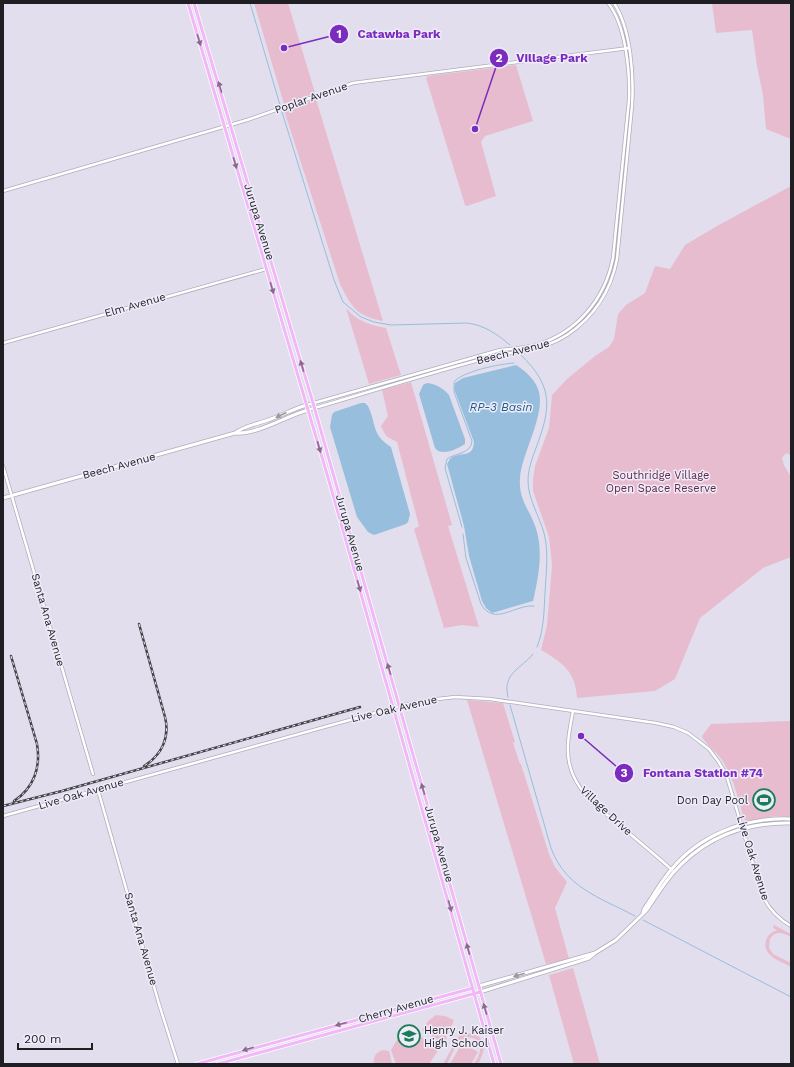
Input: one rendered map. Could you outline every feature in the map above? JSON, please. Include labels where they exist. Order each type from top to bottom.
[{"type":"main road","name":"Jurupa Avenue","points":[[188,3],[307,405],[494,1064]]},
{"type":"main road","name":"Jurupa Avenue","points":[[194,3],[313,403],[501,1064]]},
{"type":"main road","name":"Beech Avenue","points":[[3,498],[235,433],[240,429],[269,420],[307,405]]},
{"type":"main road","name":"Beech Avenue","points":[[235,433],[242,434],[265,427],[308,410]]},
{"type":"main road","name":"Cherry Avenue","points":[[218,1064],[480,992],[589,958],[616,940],[636,922],[659,886],[685,855],[701,842],[723,830],[770,819],[791,819]]},
{"type":"main road","name":"Cherry Avenue","points":[[742,826],[768,823],[791,823]]},
{"type":"main road","name":"Cherry Avenue","points":[[197,1064],[595,953]]},
{"type":"street","name":"Beech Avenue","points":[[307,405],[500,350],[526,347],[540,343],[568,329],[580,320],[590,308],[604,286],[611,270],[629,100],[625,48],[619,21],[608,3]]},
{"type":"street","name":"Beech Avenue","points":[[308,410],[496,355],[528,350],[549,344],[573,331],[594,311],[601,301],[615,271],[619,248],[633,91],[629,48],[624,23],[614,3]]},
{"type":"street","name":"Poplar Avenue","points":[[3,190],[231,124],[282,108],[343,86],[366,80],[629,48]]},
{"type":"street","name":"Elm Avenue","points":[[3,343],[266,269]]},
{"type":"street","name":"Santa Ana Avenue","points":[[3,466],[93,774]]},
{"type":"street","name":"Live Oak Avenue","points":[[3,816],[400,706],[455,697],[501,700],[665,725],[678,729],[694,737],[709,749],[724,769],[730,782],[764,900],[774,913],[791,926]]},
{"type":"street","name":"Village Drive","points":[[573,711],[568,744],[568,756],[571,771],[578,785],[594,803],[673,870]]},
{"type":"street","name":"Santa Ana Avenue","points":[[98,790],[178,1064]]},
{"type":"green space","points":[[254,3],[288,3],[315,93],[284,104]]},
{"type":"green space","points":[[712,3],[791,3],[791,139],[766,129],[763,95],[752,30],[716,33]]},
{"type":"green space","points":[[516,65],[533,121],[485,136],[481,142],[496,196],[467,206],[465,205],[426,78],[428,76]]},
{"type":"green space","points":[[316,99],[383,321],[374,319],[356,310],[340,284],[284,110]]},
{"type":"green space","name":"Southridge Village Open Space Reserve","points":[[791,186],[791,455],[786,453],[782,458],[791,477],[791,557],[763,568],[700,618],[675,679],[655,691],[577,698],[574,681],[571,675],[555,659],[541,650],[547,625],[552,565],[549,537],[533,491],[533,480],[535,466],[549,428],[552,395],[567,379],[595,356],[609,347],[614,339],[618,314],[626,305],[645,293],[655,266],[670,269],[685,245]]},
{"type":"green space","points":[[346,308],[354,316],[364,322],[386,328],[401,375],[369,384]]},
{"type":"green space","points":[[411,382],[452,525],[448,526],[479,627],[462,625],[444,628],[414,529],[419,526],[397,442],[386,436],[381,426],[388,416],[382,390]]},
{"type":"green space","points":[[467,700],[503,703],[515,742],[513,743],[549,854],[555,867],[567,882],[555,908],[569,959],[546,964]]},
{"type":"green space","points":[[791,721],[791,817],[776,816],[746,821],[744,819],[730,774],[720,757],[702,736],[711,724]]},
{"type":"green space","points":[[774,925],[791,934],[791,937],[780,933],[775,934],[770,939],[769,948],[773,954],[791,963],[791,967],[773,957],[767,951],[767,937],[777,930],[773,928]]},
{"type":"green space","points":[[573,968],[600,1064],[574,1064],[549,975]]},
{"type":"green space","points":[[436,1015],[445,1016],[454,1020],[445,1041],[441,1042],[422,1030],[428,1021]]},
{"type":"green space","points":[[403,1029],[438,1045],[439,1049],[429,1064],[396,1064],[391,1050]]},
{"type":"green space","points":[[461,1032],[465,1034],[472,1034],[481,1039],[484,1047],[478,1064],[474,1064],[480,1052],[479,1043],[474,1039],[465,1038],[455,1048],[447,1064],[443,1064]]},
{"type":"green space","points":[[462,1043],[478,1052],[471,1064],[450,1064]]},
{"type":"green space","points":[[383,1050],[389,1051],[392,1064],[374,1064],[376,1055],[378,1052]]},
{"type":"water","name":"RP-3 Basin","points":[[516,365],[532,378],[538,389],[540,399],[537,421],[522,468],[520,486],[523,500],[537,532],[540,558],[537,584],[533,601],[492,613],[486,608],[482,601],[469,556],[464,526],[447,464],[451,458],[455,456],[469,453],[474,442],[454,389],[455,383],[463,378]]},
{"type":"water","name":"RP-3 Basin","points":[[427,383],[439,387],[449,395],[465,439],[465,444],[454,450],[442,452],[435,448],[419,394],[423,385]]},
{"type":"water","points":[[365,403],[368,406],[377,433],[380,438],[391,447],[410,514],[406,524],[374,535],[368,532],[357,517],[330,427],[334,412]]},
{"type":"waterway","points":[[250,3],[280,105]]},
{"type":"waterway","points":[[282,112],[334,280],[343,302],[361,317],[374,322],[391,325],[473,324],[490,331],[510,345]]},
{"type":"waterway","points":[[521,355],[539,377],[544,388],[547,409],[541,434],[530,464],[528,481],[528,488],[546,540],[547,555],[543,620],[537,647]]},
{"type":"waterway","points":[[462,527],[445,468],[447,459],[466,451],[471,445],[472,441],[454,392],[454,382],[473,371],[514,363]]},
{"type":"waterway","points":[[463,534],[466,558],[481,604],[486,611],[492,614],[498,614],[527,606],[534,606]]},
{"type":"waterway","points":[[508,697],[507,689],[510,677],[533,654]]},
{"type":"waterway","points":[[510,705],[551,848],[557,862],[565,873],[585,890],[635,916]]},
{"type":"waterway","points":[[643,920],[791,997]]},
{"type":"railway","points":[[139,624],[166,724],[165,738],[160,751],[156,757],[144,766]]},
{"type":"railway","points":[[11,656],[37,744],[38,753],[37,769],[31,783],[27,790],[14,801]]},
{"type":"railway","points":[[3,806],[62,791],[360,707]]},
{"type":"place","name":"Catawba Park","points":[[284,48]]},
{"type":"place","name":"Village Park","points":[[475,129]]},
{"type":"place","name":"Fontana Station #74","points":[[581,736]]},
{"type":"place","name":"Don Day Pool","points":[[764,800]]},
{"type":"place","name":"Henry J. Kaiser High School","points":[[409,1036]]}]
